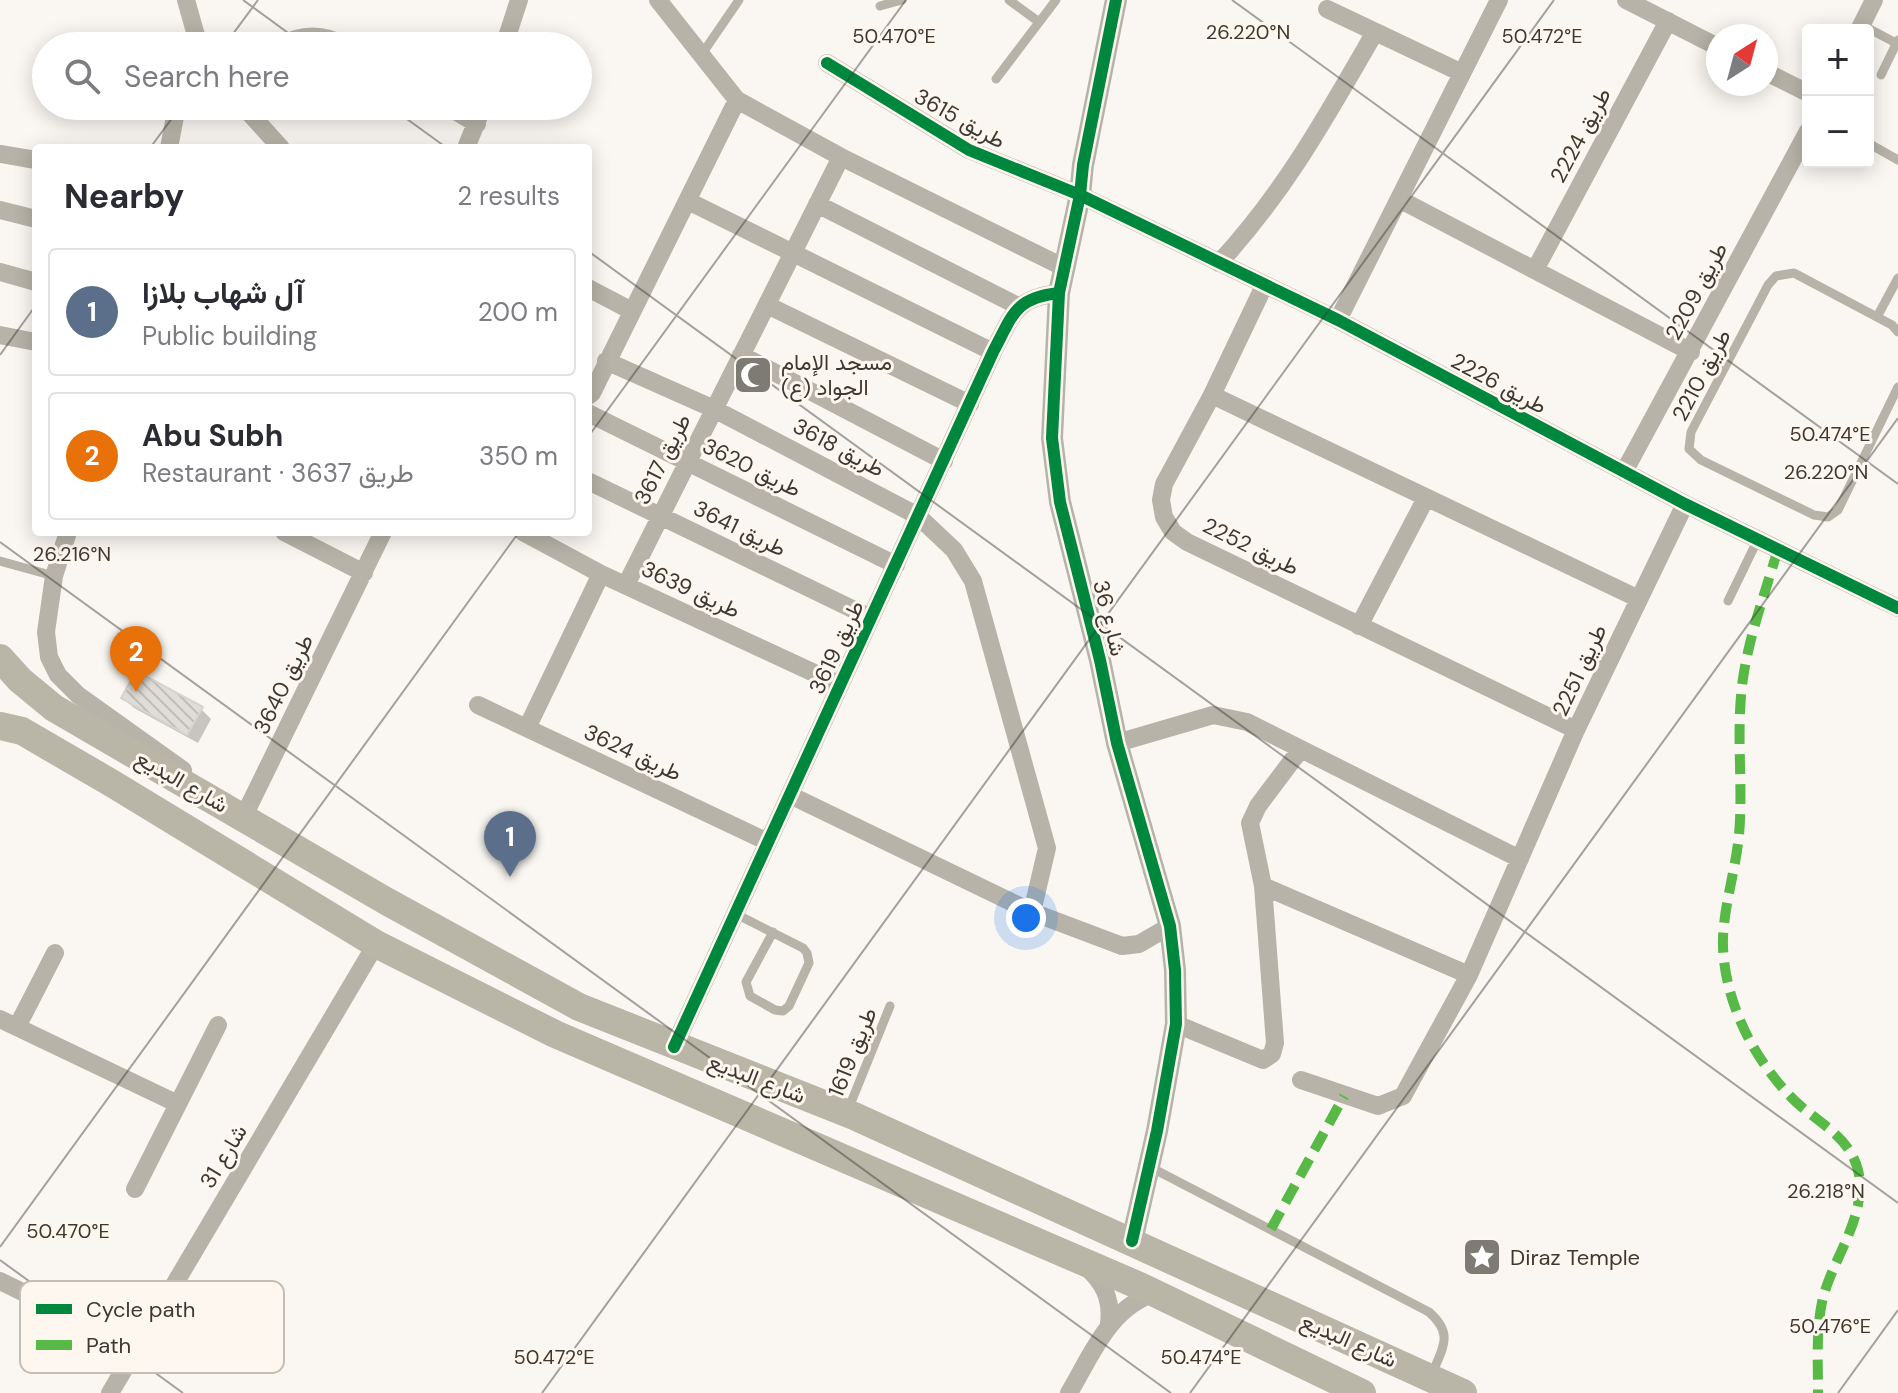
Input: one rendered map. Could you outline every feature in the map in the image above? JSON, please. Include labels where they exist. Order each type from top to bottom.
[{"type":"main road","name":"شارع البديع","points":[[0,658],[20,680],[54,708],[386,901],[579,1007],[846,1113],[1463,1393]]},
{"type":"main road","name":"شارع البديع","points":[[0,726],[22,731],[376,944],[555,1034],[1155,1293],[1362,1393]]},
{"type":"street","points":[[186,0],[195,32]]},
{"type":"street","points":[[509,32],[519,0]]},
{"type":"street","points":[[658,0],[737,100],[841,157],[1063,267]]},
{"type":"street","name":"شارع 36","points":[[1116,0],[1059,293],[1052,438],[1060,502],[1100,660],[1117,743],[1170,926],[1175,970],[1176,1024],[1132,1241]]},
{"type":"street","points":[[1338,320],[1499,0]]},
{"type":"street","points":[[1626,0],[1706,41]]},
{"type":"street","points":[[1862,24],[1874,0]]},
{"type":"street","points":[[1327,9],[1462,73]]},
{"type":"street","name":"طريق 2224","points":[[1535,270],[1668,21]]},
{"type":"street","points":[[1219,263],[1262,214],[1293,172],[1375,32]]},
{"type":"street","name":"طريق 3615","points":[[827,63],[969,150],[1080,195]]},
{"type":"street","points":[[1778,78],[1802,90]]},
{"type":"street","points":[[592,388],[737,100]]},
{"type":"street","points":[[170,144],[174,120]]},
{"type":"street","points":[[256,120],[277,144]]},
{"type":"street","points":[[468,144],[478,120]]},
{"type":"street","name":"طريق 2209","points":[[1624,472],[1802,142]]},
{"type":"street","points":[[0,154],[32,159]]},
{"type":"street","name":"طريق 3617","points":[[626,585],[841,157]]},
{"type":"street","name":"طريق 2226","points":[[1080,195],[1338,320],[1685,504],[1898,608]]},
{"type":"street","points":[[1399,199],[1691,352]]},
{"type":"street","points":[[688,201],[993,352]]},
{"type":"street","points":[[817,204],[1018,306],[1037,295],[1059,293]]},
{"type":"street","points":[[0,210],[32,218]]},
{"type":"street","points":[[0,272],[32,281]]},
{"type":"street","name":"طريق 2252","points":[[1264,286],[1212,395],[1164,484],[1161,509],[1168,525],[1187,542],[1576,730]]},
{"type":"street","points":[[592,290],[632,311]]},
{"type":"street","points":[[767,305],[970,404]]},
{"type":"street","name":"طريق 3619","points":[[674,1047],[993,352],[1018,306]]},
{"type":"street","points":[[0,335],[32,341]]},
{"type":"street","points":[[741,355],[944,461]]},
{"type":"street","name":"طريق 3618","points":[[606,361],[714,409],[918,516],[954,550],[973,581],[1047,848],[1032,912]]},
{"type":"street","points":[[1212,395],[1639,599]]},
{"type":"street","name":"طريق 3620","points":[[592,415],[896,565]]},
{"type":"street","name":"طريق 3641","points":[[592,483],[871,618]]},
{"type":"street","points":[[1359,626],[1426,498]]},
{"type":"street","name":"طريق 2251","points":[[1301,1080],[1378,1106],[1403,1096],[1469,975],[1576,730],[1685,504]]},
{"type":"street","points":[[67,536],[54,576],[46,632],[49,657],[58,675],[78,695],[244,816]]},
{"type":"street","points":[[292,536],[364,573]]},
{"type":"street","name":"طريق 3640","points":[[244,816],[381,536]]},
{"type":"street","name":"طريق 3639","points":[[530,536],[601,574],[840,685]]},
{"type":"street","points":[[527,728],[601,574]]},
{"type":"street","name":"طريق 3624","points":[[478,705],[768,842]]},
{"type":"street","points":[[1117,743],[1213,715],[1247,722],[1520,859]]},
{"type":"street","points":[[1176,1024],[1263,1060],[1272,1054],[1275,1043],[1263,886],[1250,823],[1258,806],[1300,750]]},
{"type":"street","points":[[790,795],[1032,912],[1122,946],[1139,944],[1170,926]]},
{"type":"street","points":[[1263,886],[1469,975]]},
{"type":"street","name":"شارع 31","points":[[177,1281],[376,944]]},
{"type":"street","points":[[17,1027],[55,953]]},
{"type":"street","points":[[0,1019],[178,1104]]},
{"type":"street","points":[[135,1189],[218,1025]]},
{"type":"street","points":[[1078,1261],[1102,1283],[1109,1303],[1109,1324]]},
{"type":"street","points":[[0,1281],[20,1291]]},
{"type":"street","points":[[1069,1393],[1109,1324],[1125,1308],[1155,1293]]},
{"type":"street","name":"شارع 31","points":[[110,1393],[122,1373]]},
{"type":"lane","points":[[702,54],[739,0]]},
{"type":"lane","points":[[880,6],[902,0]]},
{"type":"lane","points":[[1009,0],[1039,22]]},
{"type":"lane","points":[[996,79],[1056,0]]},
{"type":"lane","points":[[1874,33],[1897,42],[1881,75]]},
{"type":"lane","points":[[1874,146],[1898,160]]},
{"type":"lane","name":"طريق 2210","points":[[1898,332],[1892,325],[1794,273],[1776,276],[1768,285],[1691,432],[1689,449],[1696,458],[1814,515],[1828,517],[1838,510],[1898,387]]},
{"type":"lane","points":[[1877,317],[1898,278]]},
{"type":"lane","points":[[1728,601],[1758,539]]},
{"type":"lane","points":[[0,561],[54,576]]},
{"type":"lane","points":[[736,914],[773,932],[803,948],[809,963],[789,1006],[783,1011],[775,1010],[750,996],[746,982],[773,932]]},
{"type":"lane","name":"طريق 1619","points":[[846,1113],[890,1006]]},
{"type":"lane","points":[[1149,1166],[1429,1312],[1442,1323],[1446,1339],[1431,1377]]},
{"type":"building","points":[[136,671],[203,707],[187,735],[121,698]]},
{"type":"marked path","points":[[1778,549],[1743,677],[1739,835],[1725,914],[1723,955],[1733,1000],[1759,1056],[1789,1095],[1847,1147],[1858,1170],[1860,1187],[1854,1220],[1822,1302],[1818,1336],[1818,1393]]},
{"type":"marked path","points":[[1271,1229],[1344,1096]]},
{"type":"cycle path","points":[[1116,0],[1059,293],[1052,438],[1060,502],[1100,660],[1117,743],[1170,926],[1175,970],[1176,1024],[1157,1131],[1132,1241]]},
{"type":"cycle path","points":[[827,63],[969,150],[1080,195],[1338,320],[1685,504],[1898,608]]},
{"type":"cycle path","points":[[674,1047],[993,352],[1017,310],[1033,299],[1059,293]]},
{"type":"place","name":"مسجد الإمام الجواد (ع)","points":[[753,375]]},
{"type":"place","name":"Abu Subh","points":[[136,692]]},
{"type":"place","name":"آل شهاب بلازا","points":[[510,877]]},
{"type":"place","name":"Diraz Temple","points":[[1482,1257]]}]
